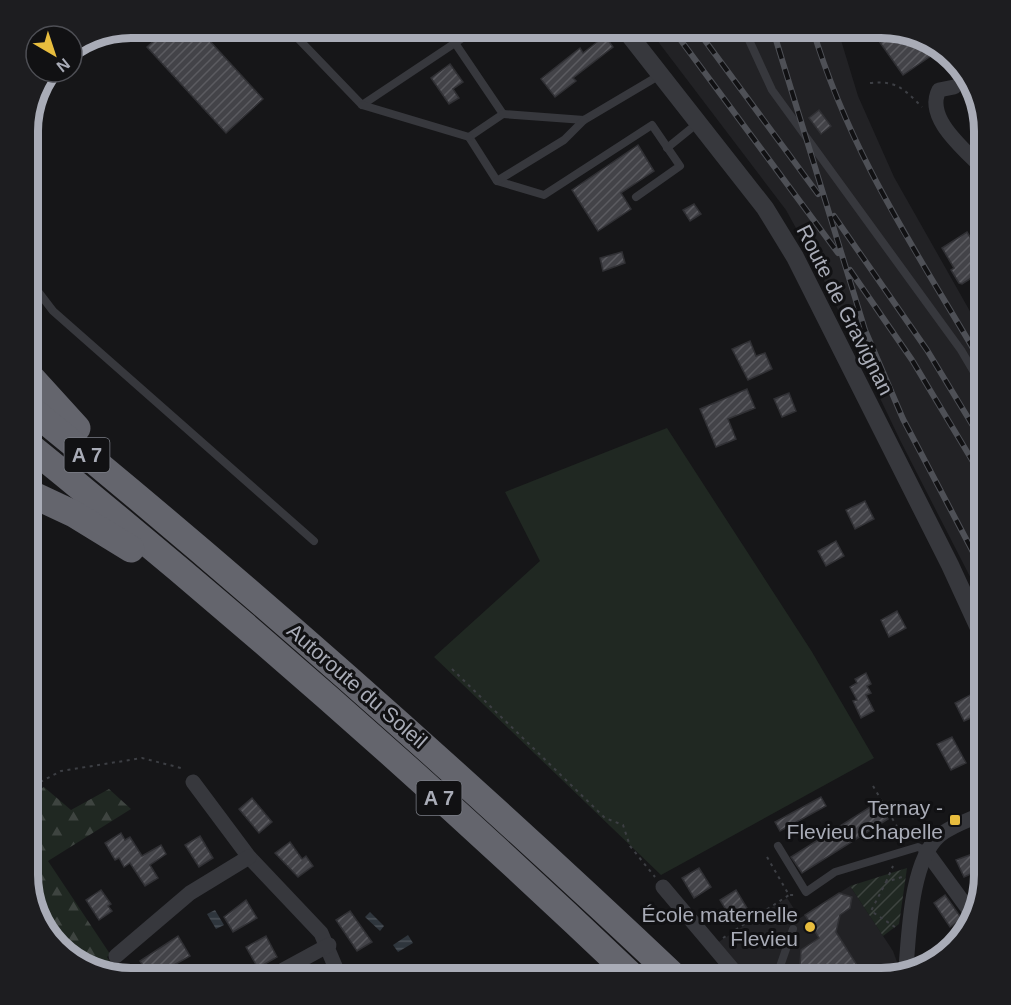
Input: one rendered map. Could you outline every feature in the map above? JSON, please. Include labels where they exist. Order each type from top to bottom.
[{"type":"highway","points":[[38,386],[147,504]]},
{"type":"highway","name":"Autoroute du Soleil","points":[[38,415],[147,504],[435,754],[665,968]]},
{"type":"highway","name":"Autoroute du Soleil","points":[[38,453],[240,622],[510,861],[623,968]]},
{"type":"highway","points":[[38,498],[109,534],[240,622]]},
{"type":"street","name":"Route de Gravignan","points":[[632,38],[765,208],[795,257],[974,617]]},
{"type":"street","points":[[954,87],[939,90],[935,97],[937,111],[950,134],[974,159]]},
{"type":"street","points":[[193,782],[249,858],[321,933],[329,945],[337,968]]},
{"type":"street","points":[[919,850],[939,835],[974,818]]},
{"type":"street","points":[[906,963],[918,878],[919,850]]},
{"type":"street","points":[[919,850],[967,908]]},
{"type":"street","points":[[116,956],[190,893],[249,858]]},
{"type":"street","points":[[663,887],[731,968]]},
{"type":"street","points":[[287,968],[329,945]]},
{"type":"lane","points":[[297,38],[362,105],[469,137],[497,181],[544,195],[651,125],[680,166],[636,197]]},
{"type":"lane","points":[[362,105],[462,38]]},
{"type":"lane","points":[[748,38],[772,90],[961,350],[974,372]]},
{"type":"lane","points":[[455,43],[503,114]]},
{"type":"lane","points":[[497,181],[564,140],[584,120],[661,75]]},
{"type":"lane","points":[[469,137],[503,114],[584,120]]},
{"type":"lane","points":[[667,148],[699,123]]},
{"type":"lane","points":[[38,291],[53,311],[315,541]]},
{"type":"lane","points":[[778,846],[806,892],[835,872],[919,850]]},
{"type":"lane","points":[[779,968],[793,929]]},
{"type":"path","points":[[870,83],[887,81],[904,89],[927,111]]},
{"type":"path","points":[[452,669],[605,818],[623,825],[630,846],[663,887]]},
{"type":"path","points":[[38,783],[62,771],[142,758],[182,768]]},
{"type":"path","points":[[873,786],[919,850],[908,861],[892,866],[871,911],[898,929],[909,931]]},
{"type":"path","points":[[767,857],[789,895]]},
{"type":"path","points":[[886,882],[908,875],[918,878]]},
{"type":"path","points":[[711,946],[789,895],[806,892]]},
{"type":"shaded area","points":[[655,38],[840,38],[858,96],[894,177],[974,318],[974,584],[900,440],[818,268],[786,210]]},
{"type":"shaded area","name":"École maternelle Flevieu","points":[[850,886],[893,951],[897,962],[894,967],[880,968],[738,968],[717,943],[787,898],[800,918]]},
{"type":"shaded area","points":[[215,910],[224,925],[216,929],[207,914]]},
{"type":"shaded area","points":[[370,912],[384,926],[380,931],[365,917]]},
{"type":"shaded area","points":[[408,935],[413,943],[398,952],[393,945]]},
{"type":"green space","points":[[667,428],[812,652],[874,758],[661,875],[434,657],[540,561],[505,492]]},
{"type":"green space","points":[[44,787],[71,810],[109,789],[131,809],[48,861],[110,954],[107,957],[113,966],[84,955],[74,948],[50,921],[42,904],[38,874],[38,790]]},
{"type":"green space","points":[[907,868],[899,924],[883,936],[850,886]]},
{"type":"building","points":[[157,38],[207,38],[263,99],[226,133],[147,47]]},
{"type":"building","points":[[602,38],[606,38],[613,47],[573,78],[576,81],[555,97],[541,79],[580,48],[583,53]]},
{"type":"building","points":[[877,38],[905,41],[922,47],[933,54],[903,75]]},
{"type":"building","points":[[450,64],[463,82],[453,89],[459,98],[449,104],[431,78]]},
{"type":"building","points":[[819,110],[831,126],[821,134],[809,118]]},
{"type":"building","points":[[638,145],[654,171],[621,193],[631,209],[598,231],[572,190]]},
{"type":"building","points":[[694,204],[701,214],[690,221],[683,210]]},
{"type":"building","points":[[967,232],[974,244],[974,276],[962,284],[959,283],[951,270],[954,268],[942,248]]},
{"type":"building","points":[[622,252],[625,263],[603,271],[600,258]]},
{"type":"building","points":[[750,341],[756,356],[765,353],[772,369],[748,380],[732,349]]},
{"type":"building","points":[[747,389],[755,408],[728,419],[736,439],[716,447],[700,409]]},
{"type":"building","points":[[789,393],[796,411],[782,417],[774,399]]},
{"type":"building","points":[[865,501],[874,519],[855,529],[846,510]]},
{"type":"building","points":[[836,541],[844,556],[826,566],[818,551]]},
{"type":"building","points":[[897,611],[906,628],[889,637],[881,620]]},
{"type":"building","points":[[866,673],[871,684],[867,686],[871,693],[866,695],[874,711],[861,718],[853,701],[857,700],[850,687],[857,683],[855,679]]},
{"type":"building","points":[[974,693],[974,717],[964,721],[955,703]]},
{"type":"building","points":[[952,737],[966,763],[951,770],[937,744]]},
{"type":"building","points":[[821,797],[826,806],[780,831],[775,822]]},
{"type":"building","points":[[252,798],[272,822],[259,833],[239,809]]},
{"type":"building","points":[[878,802],[888,819],[802,873],[791,857]]},
{"type":"building","points":[[121,833],[125,840],[130,837],[142,856],[161,845],[166,854],[150,865],[158,878],[145,886],[130,863],[124,867],[119,858],[115,860],[105,843]]},
{"type":"building","points":[[200,836],[213,858],[199,867],[185,845]]},
{"type":"building","points":[[290,842],[302,859],[306,856],[313,866],[298,877],[275,853]]},
{"type":"building","points":[[974,853],[974,872],[964,877],[956,860]]},
{"type":"building","points":[[699,868],[711,887],[694,898],[682,878]]},
{"type":"building","points":[[101,890],[111,904],[108,906],[112,911],[99,920],[86,900]]},
{"type":"building","points":[[736,890],[747,908],[731,918],[720,900]]},
{"type":"building","points":[[839,893],[852,897],[850,908],[840,915],[836,932],[859,968],[813,968],[800,965],[801,950],[819,938],[805,915]]},
{"type":"building","points":[[945,895],[962,919],[950,927],[934,903]]},
{"type":"building","points":[[246,900],[257,918],[233,932],[224,917]]},
{"type":"building","points":[[350,911],[372,942],[357,951],[336,920]]},
{"type":"building","points":[[178,936],[190,956],[169,968],[145,968],[140,961]]},
{"type":"building","points":[[266,936],[277,957],[258,968],[246,947]]},
{"type":"railway","points":[[679,38],[838,253]]},
{"type":"railway","points":[[703,38],[818,194]]},
{"type":"railway","points":[[775,38],[865,330],[903,419],[974,554]]},
{"type":"railway","points":[[816,38],[846,119],[866,161],[910,243],[974,350]]},
{"type":"railway","points":[[834,216],[927,350],[974,428]]},
{"type":"railway","points":[[850,270],[912,360],[974,463]]},
{"type":"place","name":"Ternay - Flevieu Chapelle","points":[[955,820]]},
{"type":"place","name":"École maternelle Flevieu","points":[[810,927]]}]
